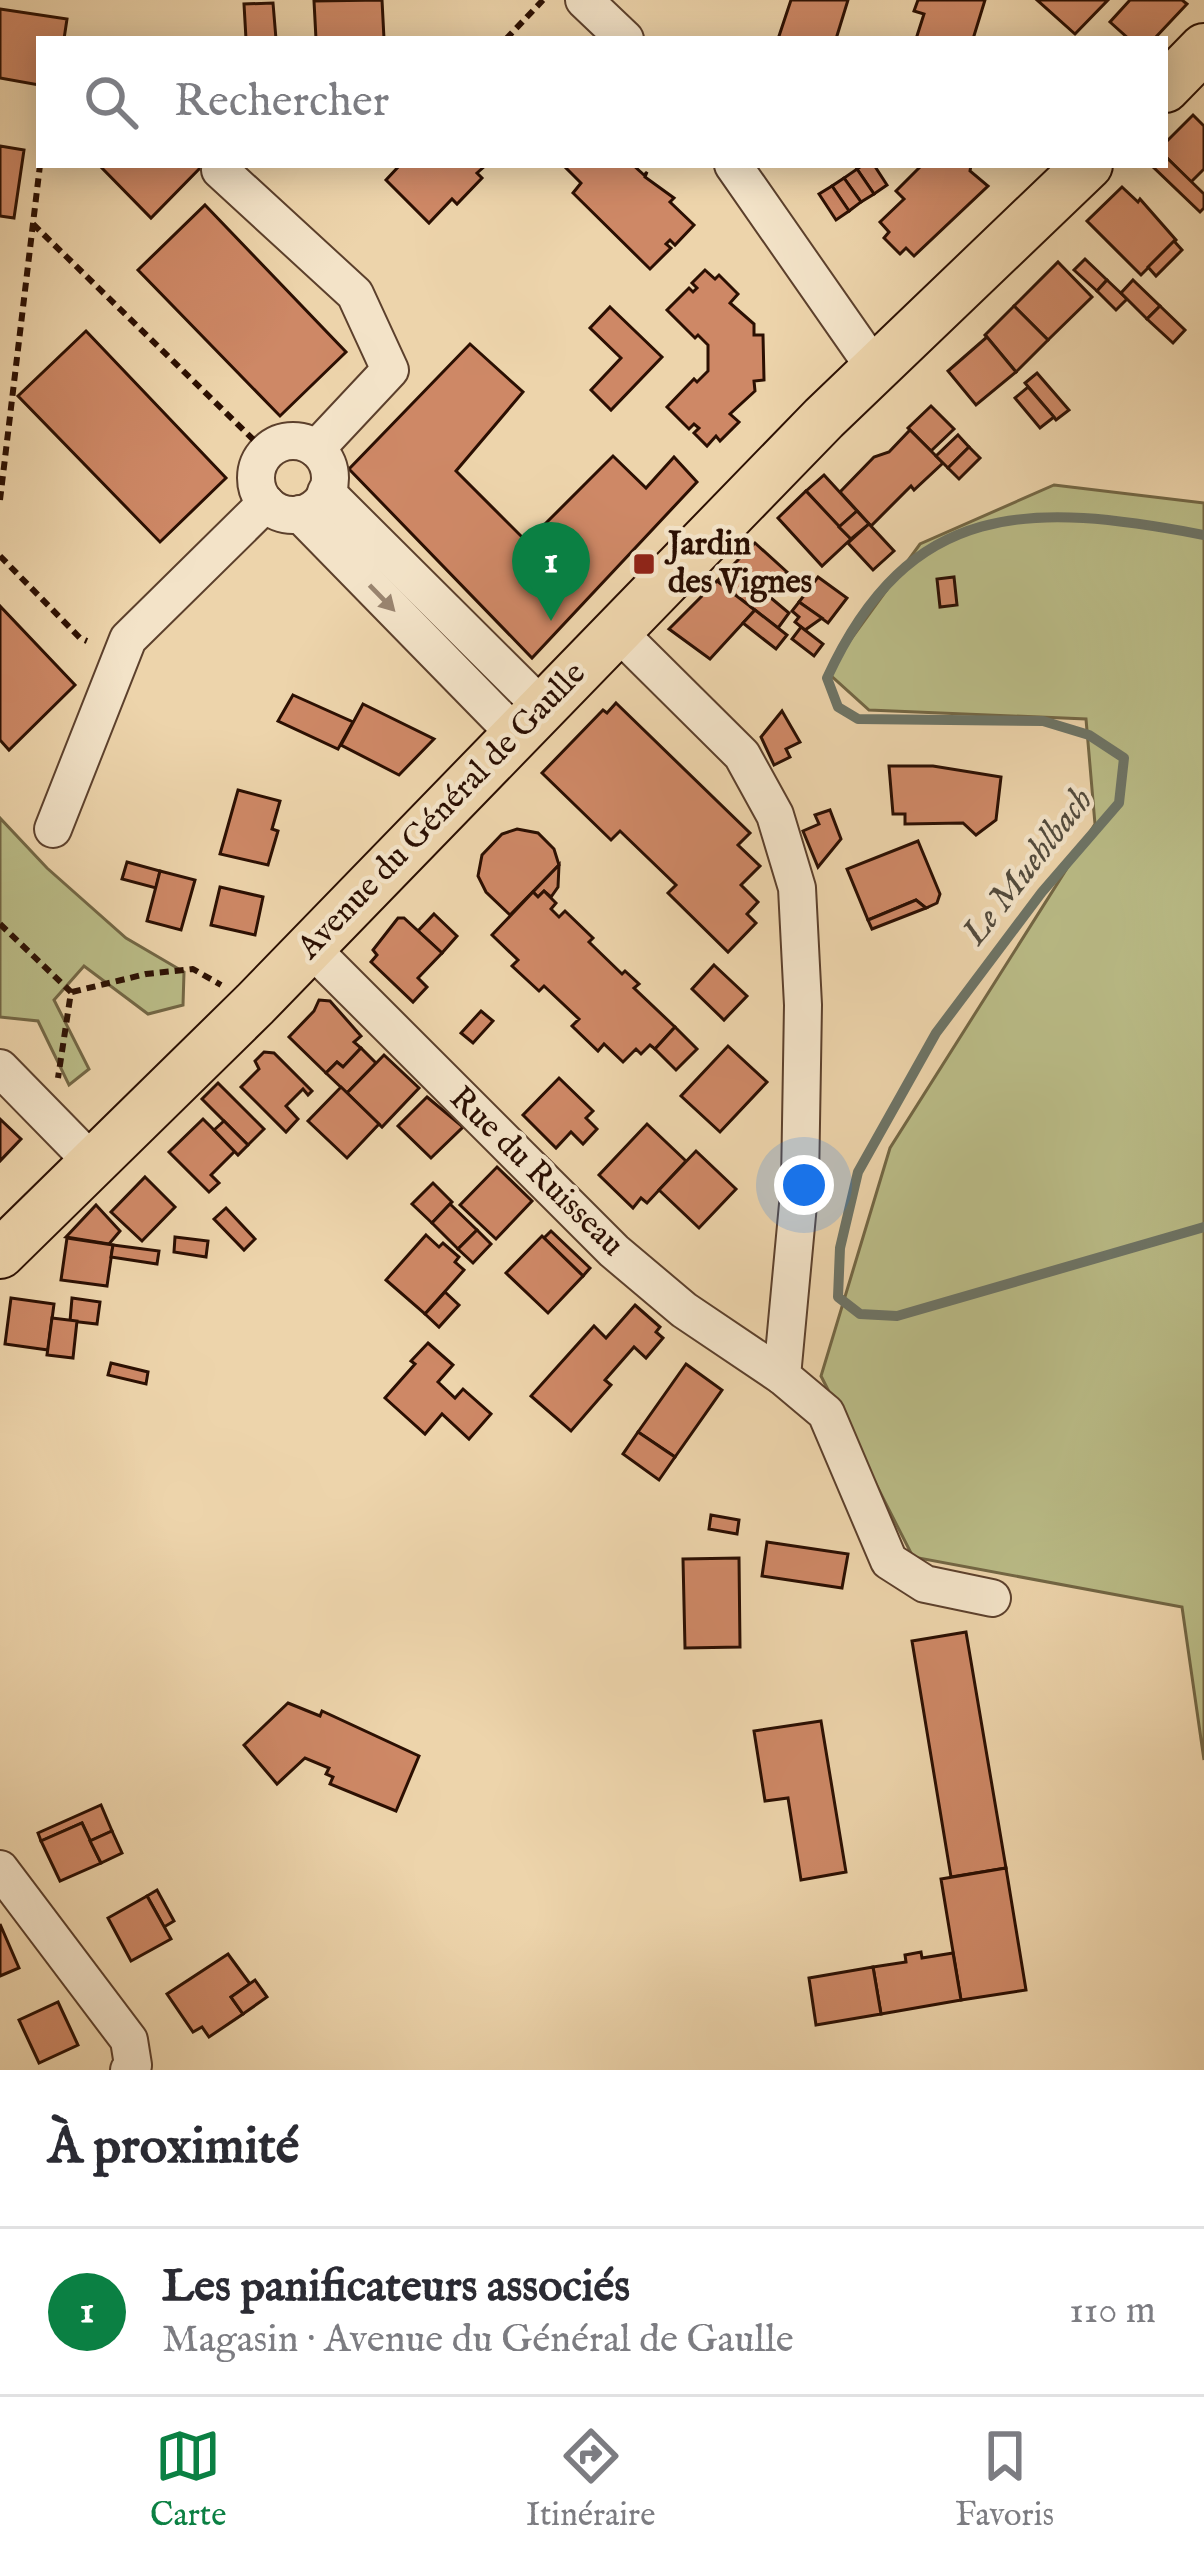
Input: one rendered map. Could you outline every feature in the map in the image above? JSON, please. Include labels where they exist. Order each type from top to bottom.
[{"type":"main road","points":[[1168,85],[1204,48]]},
{"type":"main road","name":"Avenue du Général de Gaulle","points":[[0,1254],[255,1004],[876,370],[1085,168]]},
{"type":"street","points":[[584,0],[622,36]]},
{"type":"street","points":[[735,168],[876,370]]},
{"type":"street","points":[[220,170],[355,294],[389,370],[316,448]]},
{"type":"street","points":[[53,829],[128,639],[297,503],[329,473],[316,448],[284,442],[266,452],[256,472],[259,494],[297,503],[528,721]]},
{"type":"street","points":[[616,631],[742,755],[775,814],[796,888],[803,1005],[800,1183],[782,1376]]},
{"type":"street","name":"Rue du Ruisseau","points":[[310,946],[614,1251],[684,1310],[821,1407],[890,1561],[925,1584],[992,1598]]},
{"type":"street","points":[[0,1068],[92,1162]]},
{"type":"street","points":[[0,1869],[129,2040],[133,2065],[129,2070]]},
{"type":"path","points":[[509,36],[543,0]]},
{"type":"path","points":[[0,500],[40,168]]},
{"type":"path","points":[[33,224],[266,452]]},
{"type":"path","points":[[0,556],[80,638],[122,654]]},
{"type":"path","points":[[0,924],[71,992]]},
{"type":"path","points":[[71,992],[146,974],[194,969],[255,1004]]},
{"type":"path","points":[[50,1117],[71,992]]},
{"type":"green space","points":[[1054,485],[1204,503],[1204,1760],[1182,1607],[913,1557],[821,1376],[890,1148],[1095,824],[1086,719],[869,710],[827,672],[920,544]]},
{"type":"green space","points":[[0,818],[47,868],[126,938],[184,972],[183,1005],[148,1014],[84,966],[54,1000],[89,1069],[69,1085],[38,1021],[0,1017]]},
{"type":"building","points":[[382,0],[384,36],[316,36],[314,1]]},
{"type":"building","points":[[791,0],[848,0],[837,36],[779,36]]},
{"type":"building","points":[[918,0],[985,0],[974,36],[917,36],[924,14],[914,11]]},
{"type":"building","points":[[1037,0],[1108,0],[1075,34]]},
{"type":"building","points":[[1130,0],[1182,0],[1187,4],[1157,36],[1126,36],[1110,22]]},
{"type":"building","points":[[273,3],[276,36],[246,36],[244,4]]},
{"type":"building","points":[[0,9],[67,19],[64,36],[36,36],[36,84],[0,78]]},
{"type":"building","points":[[1193,115],[1204,126],[1204,169],[1191,182],[1168,159],[1168,140]]},
{"type":"building","points":[[0,146],[24,150],[14,218],[0,216]]},
{"type":"building","points":[[1168,159],[1204,194],[1200,212],[1154,168],[1168,168]]},
{"type":"building","points":[[102,168],[200,168],[151,218]]},
{"type":"building","points":[[397,168],[483,168],[477,173],[482,178],[457,204],[452,199],[429,223],[386,180]]},
{"type":"building","points":[[566,168],[636,168],[674,198],[670,202],[694,225],[675,245],[670,240],[666,244],[671,248],[650,269],[573,193],[581,183]]},
{"type":"building","points":[[876,168],[887,185],[874,194],[857,169]]},
{"type":"building","points":[[919,168],[970,168],[988,186],[914,256],[906,248],[900,254],[884,238],[889,232],[880,222],[904,199],[896,191]]},
{"type":"building","points":[[857,169],[874,194],[861,202],[844,178]]},
{"type":"building","points":[[844,178],[861,202],[849,211],[832,186]]},
{"type":"building","points":[[832,186],[849,211],[836,220],[819,194]]},
{"type":"building","points":[[1122,187],[1138,202],[1140,199],[1176,240],[1141,275],[1087,221]]},
{"type":"building","points":[[205,205],[346,352],[280,416],[138,270]]},
{"type":"building","points":[[1174,241],[1182,250],[1156,276],[1148,267]]},
{"type":"building","points":[[1085,259],[1107,280],[1097,291],[1074,270]]},
{"type":"building","points":[[1058,262],[1092,297],[1048,340],[1014,306]]},
{"type":"building","points":[[705,270],[715,279],[719,275],[738,294],[730,303],[754,324],[754,335],[763,335],[764,380],[754,381],[755,391],[730,414],[739,422],[720,441],[716,436],[707,446],[694,433],[699,428],[694,424],[689,429],[667,407],[708,371],[708,345],[667,310],[689,288],[693,292],[697,288],[692,283]]},
{"type":"building","points":[[1107,280],[1127,299],[1116,310],[1097,291]]},
{"type":"building","points":[[1133,280],[1160,306],[1147,319],[1121,293]]},
{"type":"building","points":[[1014,306],[1048,340],[1016,372],[985,335]]},
{"type":"building","points":[[1160,306],[1185,330],[1173,343],[1147,319]]},
{"type":"building","points":[[610,307],[662,357],[611,410],[591,390],[621,358],[590,328]]},
{"type":"building","points":[[86,331],[226,478],[160,542],[18,396]]},
{"type":"building","points":[[987,337],[1016,372],[976,405],[948,371]]},
{"type":"building","points":[[470,344],[523,392],[456,471],[527,542],[613,456],[646,488],[674,457],[697,482],[532,658],[349,469]]},
{"type":"building","points":[[1037,373],[1069,410],[1056,420],[1025,383]]},
{"type":"building","points":[[1028,387],[1054,417],[1040,428],[1015,398]]},
{"type":"building","points":[[931,406],[954,429],[931,451],[908,428]]},
{"type":"building","points":[[910,430],[943,463],[914,490],[911,486],[871,526],[840,492],[874,457],[889,452]]},
{"type":"building","points":[[958,435],[969,447],[948,468],[936,456]]},
{"type":"building","points":[[969,447],[980,458],[959,479],[948,468]]},
{"type":"building","points":[[824,475],[857,511],[839,527],[806,491]]},
{"type":"building","points":[[806,491],[851,539],[822,566],[778,518]]},
{"type":"building","points":[[857,511],[869,524],[851,539],[839,527]]},
{"type":"building","points":[[869,524],[894,551],[873,570],[848,543]]},
{"type":"building","points":[[755,543],[787,572],[751,607],[717,581]]},
{"type":"building","points":[[818,577],[847,598],[828,623],[799,602]]},
{"type":"building","points":[[954,577],[957,605],[940,607],[937,579]]},
{"type":"building","points":[[717,581],[755,610],[710,659],[669,629]]},
{"type":"building","points":[[765,593],[789,613],[778,628],[751,607]]},
{"type":"building","points":[[799,602],[822,618],[805,630],[795,622],[799,617],[792,611]]},
{"type":"building","points":[[0,606],[75,685],[9,750],[0,740]]},
{"type":"building","points":[[755,610],[787,635],[776,649],[743,623]]},
{"type":"building","points":[[801,627],[823,644],[814,656],[792,639]]},
{"type":"building","points":[[293,695],[353,722],[338,749],[278,721]]},
{"type":"building","points":[[616,703],[750,833],[738,845],[760,866],[741,885],[758,902],[747,914],[756,923],[728,952],[668,893],[676,885],[620,831],[611,840],[542,773],[603,710],[607,713]]},
{"type":"building","points":[[363,704],[434,739],[399,775],[341,745]]},
{"type":"building","points":[[782,711],[800,742],[786,749],[790,757],[774,765],[761,737]]},
{"type":"building","points":[[889,766],[933,766],[1001,777],[996,820],[976,835],[963,823],[905,824],[905,814],[893,814]]},
{"type":"building","points":[[238,790],[280,801],[268,865],[220,854]]},
{"type":"building","points":[[830,810],[841,839],[818,867],[803,831],[819,824],[815,815]]},
{"type":"building","points":[[517,829],[538,833],[554,849],[559,865],[510,915],[486,892],[478,876],[482,855],[502,834]]},
{"type":"building","points":[[918,841],[940,894],[937,903],[926,908],[916,900],[868,920],[847,869]]},
{"type":"building","points":[[127,862],[160,871],[156,888],[122,879]]},
{"type":"building","points":[[559,865],[558,887],[551,897],[544,891],[538,897],[533,892]]},
{"type":"building","points":[[160,871],[195,880],[181,930],[147,921]]},
{"type":"building","points":[[220,887],[263,897],[255,935],[211,925]]},
{"type":"building","points":[[544,891],[556,903],[551,909],[559,917],[565,911],[593,938],[589,942],[639,984],[634,988],[675,1027],[655,1049],[650,1045],[641,1054],[636,1049],[623,1062],[604,1044],[598,1051],[572,1026],[579,1019],[544,986],[539,991],[512,966],[518,960],[492,935],[533,892],[538,897]]},
{"type":"building","points":[[916,900],[926,908],[872,929],[868,920]]},
{"type":"building","points":[[434,914],[457,936],[442,953],[418,931]]},
{"type":"building","points":[[398,918],[404,918],[442,953],[418,978],[427,987],[413,1002],[371,962],[377,955],[373,950]]},
{"type":"building","points":[[714,965],[747,996],[724,1020],[692,989]]},
{"type":"building","points":[[319,1000],[330,1001],[361,1036],[354,1042],[361,1048],[343,1067],[337,1062],[326,1073],[289,1037]]},
{"type":"building","points":[[481,1011],[493,1021],[473,1043],[461,1033]]},
{"type":"building","points":[[675,1027],[697,1049],[676,1070],[655,1049]]},
{"type":"building","points":[[728,1046],[767,1082],[720,1132],[681,1096]]},
{"type":"building","points":[[361,1048],[376,1063],[347,1093],[326,1073],[337,1062],[343,1067]]},
{"type":"building","points":[[264,1052],[274,1053],[312,1091],[308,1095],[303,1089],[286,1106],[298,1119],[286,1132],[241,1087],[259,1069],[255,1061]]},
{"type":"building","points":[[384,1055],[419,1088],[382,1127],[347,1093]]},
{"type":"building","points":[[559,1078],[593,1111],[586,1118],[597,1129],[583,1144],[571,1132],[556,1148],[523,1115]]},
{"type":"building","points":[[218,1083],[264,1129],[248,1145],[202,1099]]},
{"type":"building","points":[[341,1087],[379,1124],[347,1158],[308,1121]]},
{"type":"building","points":[[427,1097],[463,1127],[431,1158],[398,1126]]},
{"type":"building","points":[[0,1119],[21,1139],[0,1161]]},
{"type":"building","points":[[203,1119],[235,1151],[211,1175],[219,1183],[209,1192],[169,1152]]},
{"type":"building","points":[[224,1121],[248,1145],[238,1155],[214,1130]]},
{"type":"building","points":[[647,1124],[686,1161],[647,1203],[641,1198],[633,1208],[599,1175]]},
{"type":"building","points":[[696,1151],[736,1189],[699,1228],[659,1190]]},
{"type":"building","points":[[497,1167],[532,1201],[496,1239],[460,1205]]},
{"type":"building","points":[[145,1177],[175,1207],[142,1241],[111,1212]]},
{"type":"building","points":[[433,1183],[452,1202],[432,1223],[412,1204]]},
{"type":"building","points":[[450,1204],[477,1230],[458,1249],[432,1223]]},
{"type":"building","points":[[96,1205],[120,1231],[109,1244],[66,1237]]},
{"type":"building","points":[[226,1208],[255,1239],[244,1250],[214,1219]]},
{"type":"building","points":[[477,1230],[491,1244],[473,1263],[458,1249]]},
{"type":"building","points":[[551,1231],[590,1268],[583,1276],[544,1238]]},
{"type":"building","points":[[426,1235],[459,1257],[455,1262],[464,1270],[425,1314],[386,1280]]},
{"type":"building","points":[[542,1236],[583,1276],[548,1313],[506,1273]]},
{"type":"building","points":[[175,1237],[208,1241],[206,1257],[174,1252]]},
{"type":"building","points":[[67,1238],[113,1245],[107,1286],[61,1280]]},
{"type":"building","points":[[113,1245],[159,1251],[157,1264],[111,1257]]},
{"type":"building","points":[[445,1292],[459,1305],[439,1327],[425,1314]]},
{"type":"building","points":[[11,1298],[54,1304],[48,1350],[5,1344]]},
{"type":"building","points":[[72,1298],[100,1302],[97,1324],[70,1321]]},
{"type":"building","points":[[635,1305],[660,1327],[656,1332],[663,1338],[646,1358],[634,1347],[605,1380],[611,1385],[571,1431],[531,1396],[594,1326],[606,1338]]},
{"type":"building","points":[[52,1318],[77,1321],[73,1358],[47,1355]]},
{"type":"building","points":[[428,1343],[453,1365],[438,1382],[455,1398],[463,1389],[491,1414],[469,1439],[442,1414],[425,1434],[385,1398]]},
{"type":"building","points":[[111,1363],[148,1372],[146,1384],[108,1375]]},
{"type":"building","points":[[686,1364],[722,1390],[675,1457],[638,1432]]},
{"type":"building","points":[[638,1432],[675,1457],[659,1480],[623,1454]]},
{"type":"building","points":[[711,1515],[739,1520],[737,1534],[709,1529]]},
{"type":"building","points":[[767,1542],[848,1554],[842,1588],[762,1576]]},
{"type":"building","points":[[739,1558],[740,1647],[685,1648],[683,1559]]},
{"type":"building","points":[[966,1632],[1006,1868],[951,1877],[912,1641]]},
{"type":"building","points":[[288,1703],[320,1716],[322,1711],[419,1756],[396,1811],[330,1784],[329,1768],[305,1758],[277,1784],[244,1745]]},
{"type":"building","points":[[821,1721],[846,1872],[801,1880],[788,1798],[765,1801],[754,1731]]},
{"type":"building","points":[[101,1805],[112,1831],[90,1841],[82,1823],[41,1841],[38,1833]]},
{"type":"building","points":[[82,1823],[101,1863],[60,1881],[41,1841]]},
{"type":"building","points":[[112,1831],[122,1853],[101,1863],[90,1841]]},
{"type":"building","points":[[1006,1868],[1026,1990],[961,2000],[941,1879]]},
{"type":"building","points":[[157,1890],[174,1921],[164,1927],[147,1896]]},
{"type":"building","points":[[147,1896],[171,1939],[131,1961],[108,1918]]},
{"type":"building","points":[[0,1924],[19,1968],[0,1976]]},
{"type":"building","points":[[921,1952],[922,1958],[953,1953],[961,2000],[881,2014],[873,1967],[906,1962],[905,1955]]},
{"type":"building","points":[[228,1954],[250,1984],[231,1997],[243,2014],[209,2037],[202,2027],[193,2032],[167,1994]]},
{"type":"building","points":[[873,1967],[881,2014],[816,2025],[809,1978]]},
{"type":"building","points":[[255,1980],[267,1997],[243,2014],[231,1997]]},
{"type":"building","points":[[58,2002],[78,2045],[39,2063],[19,2020]]},
{"type":"waterway","name":"Le Muehlbach","points":[[1204,535],[1083,518],[1030,518],[981,527],[937,545],[896,575],[860,619],[827,678],[838,707],[858,719],[1043,721],[1089,735],[1124,758],[1119,803],[1042,892],[936,1033],[858,1172],[840,1248],[838,1297],[860,1314],[897,1316],[1204,1227]]},
{"type":"place","name":"Jardin des Vignes","points":[[644,564]]},
{"type":"place","name":"Les panificateurs associés","points":[[551,621]]}]
